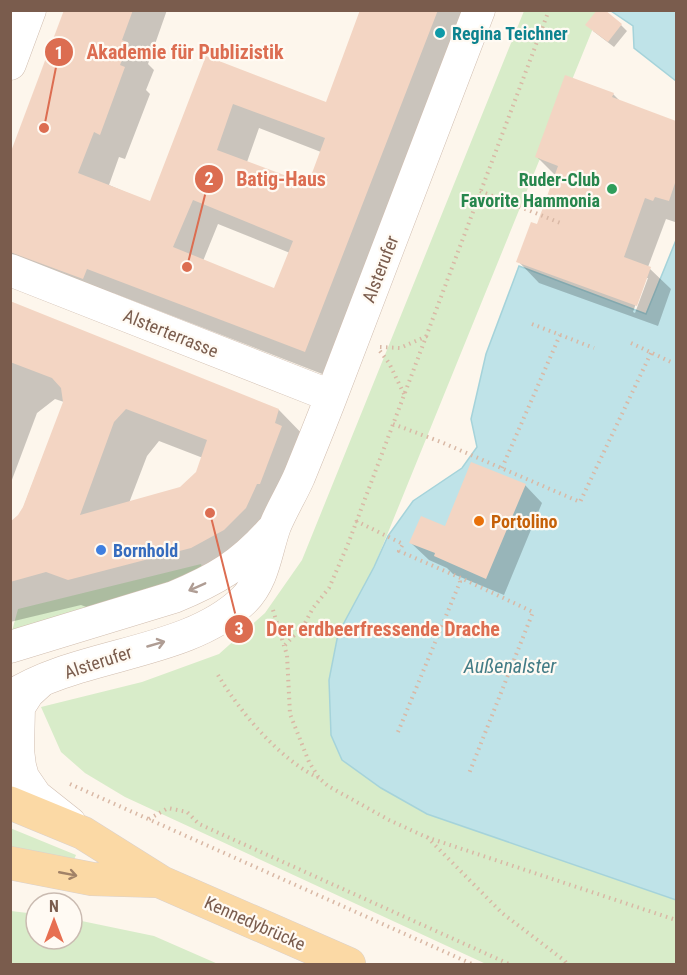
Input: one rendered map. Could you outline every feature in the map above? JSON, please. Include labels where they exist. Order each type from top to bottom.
[{"type":"main road","name":"Kennedybrücke","points":[[10,803],[82,833],[161,882],[349,964]]},
{"type":"main road","name":"Kennedybrücke","points":[[10,863],[92,879],[161,882]]},
{"type":"street","points":[[10,64],[30,10]]},
{"type":"street","name":"Alsterufer","points":[[10,698],[82,665],[198,630],[245,599],[257,581],[267,558],[275,526],[299,478],[479,10]]},
{"type":"street","name":"Alsterterrasse","points":[[10,270],[331,396]]},
{"type":"street","name":"Alsterufer","points":[[10,647],[174,597],[195,588],[242,561],[275,526]]},
{"type":"street","name":"Alsterufer","points":[[41,682],[28,693],[20,707],[18,750],[20,766],[23,777],[36,796],[82,833]]},
{"type":"path","points":[[320,778],[309,762],[290,714],[285,645],[304,625],[313,608],[329,588],[427,336],[549,10]]},
{"type":"path","points":[[480,191],[563,224]]},
{"type":"path","points":[[532,324],[594,348]]},
{"type":"path","points":[[502,468],[560,335]]},
{"type":"path","points":[[404,395],[389,363],[376,347],[400,348],[427,336]]},
{"type":"path","points":[[631,343],[671,362]]},
{"type":"path","points":[[393,424],[441,442],[580,502],[651,352]]},
{"type":"path","points":[[356,521],[403,544],[399,552],[533,612],[468,776]]},
{"type":"path","points":[[398,732],[460,582],[459,578]]},
{"type":"path","points":[[218,675],[254,723],[289,760],[320,778],[341,795],[426,837],[676,920]]},
{"type":"path","points":[[87,790],[148,820],[471,964]]},
{"type":"path","points":[[148,820],[168,808],[186,812],[199,824],[218,833],[508,964]]},
{"type":"path","points":[[426,837],[502,913],[568,963]]},
{"type":"green space","points":[[524,11],[600,11],[374,567],[342,760],[381,788],[427,814],[676,900],[676,964],[486,964],[125,797],[85,773],[61,752],[41,707],[142,682],[219,654],[265,613],[302,560]]},
{"type":"green space","points":[[201,564],[203,570],[176,584],[12,631],[18,609]]},
{"type":"green space","points":[[10,828],[76,855],[73,862],[11,849]]},
{"type":"green space","points":[[11,911],[24,913],[24,951],[84,951],[84,921],[154,936],[218,964],[11,964]]},
{"type":"water","points":[[611,11],[676,11],[676,81],[634,48],[633,26]]},
{"type":"water","name":"Außenalster","points":[[676,240],[676,900],[427,814],[381,788],[342,760],[331,735],[329,680],[338,634],[388,536],[413,501],[462,468],[477,447],[471,419],[486,354],[519,266],[646,314]]},
{"type":"building","points":[[64,10],[133,10],[122,40],[129,43],[120,65],[125,67],[100,135],[94,132],[78,173],[150,201],[206,56],[326,102],[360,10],[438,10],[305,352],[87,269],[83,279],[10,252],[10,154]],"holes":[[[233,104],[325,138],[308,184],[217,150]],[[193,200],[293,241],[274,288],[173,247]]]},
{"type":"building","points":[[597,10],[605,10],[622,24],[608,42],[585,25]]},
{"type":"building","name":"Ruder-Club Favorite Hammonia","points":[[565,75],[614,93],[612,97],[676,121],[676,180],[669,201],[655,197],[653,201],[645,198],[624,257],[651,267],[637,306],[516,262],[531,222],[537,224],[558,166],[535,157]]},
{"type":"building","points":[[10,301],[279,409],[275,423],[282,426],[260,484],[257,484],[246,508],[224,530],[191,548],[68,580],[46,572],[10,582],[10,522],[23,507],[63,402],[61,388],[52,378],[10,362]],"holes":[[[126,409],[207,440],[196,472],[180,487],[80,515],[114,422]]]},
{"type":"building","name":"Portolino","points":[[471,462],[526,484],[486,579],[434,556],[435,553],[409,543],[421,516],[445,526]]},
{"type":"place","name":"Regina Teichner","points":[[440,33]]},
{"type":"place","name":"Akademie für Publizistik","points":[[44,128]]},
{"type":"place","name":"Ruder-Club Favorite Hammonia","points":[[612,189]]},
{"type":"place","name":"Batig-Haus","points":[[187,267]]},
{"type":"place","name":"Der erdbeerfressende Drache","points":[[210,513]]},
{"type":"place","name":"Portolino","points":[[479,521]]},
{"type":"place","name":"Bornhold","points":[[101,550]]}]
